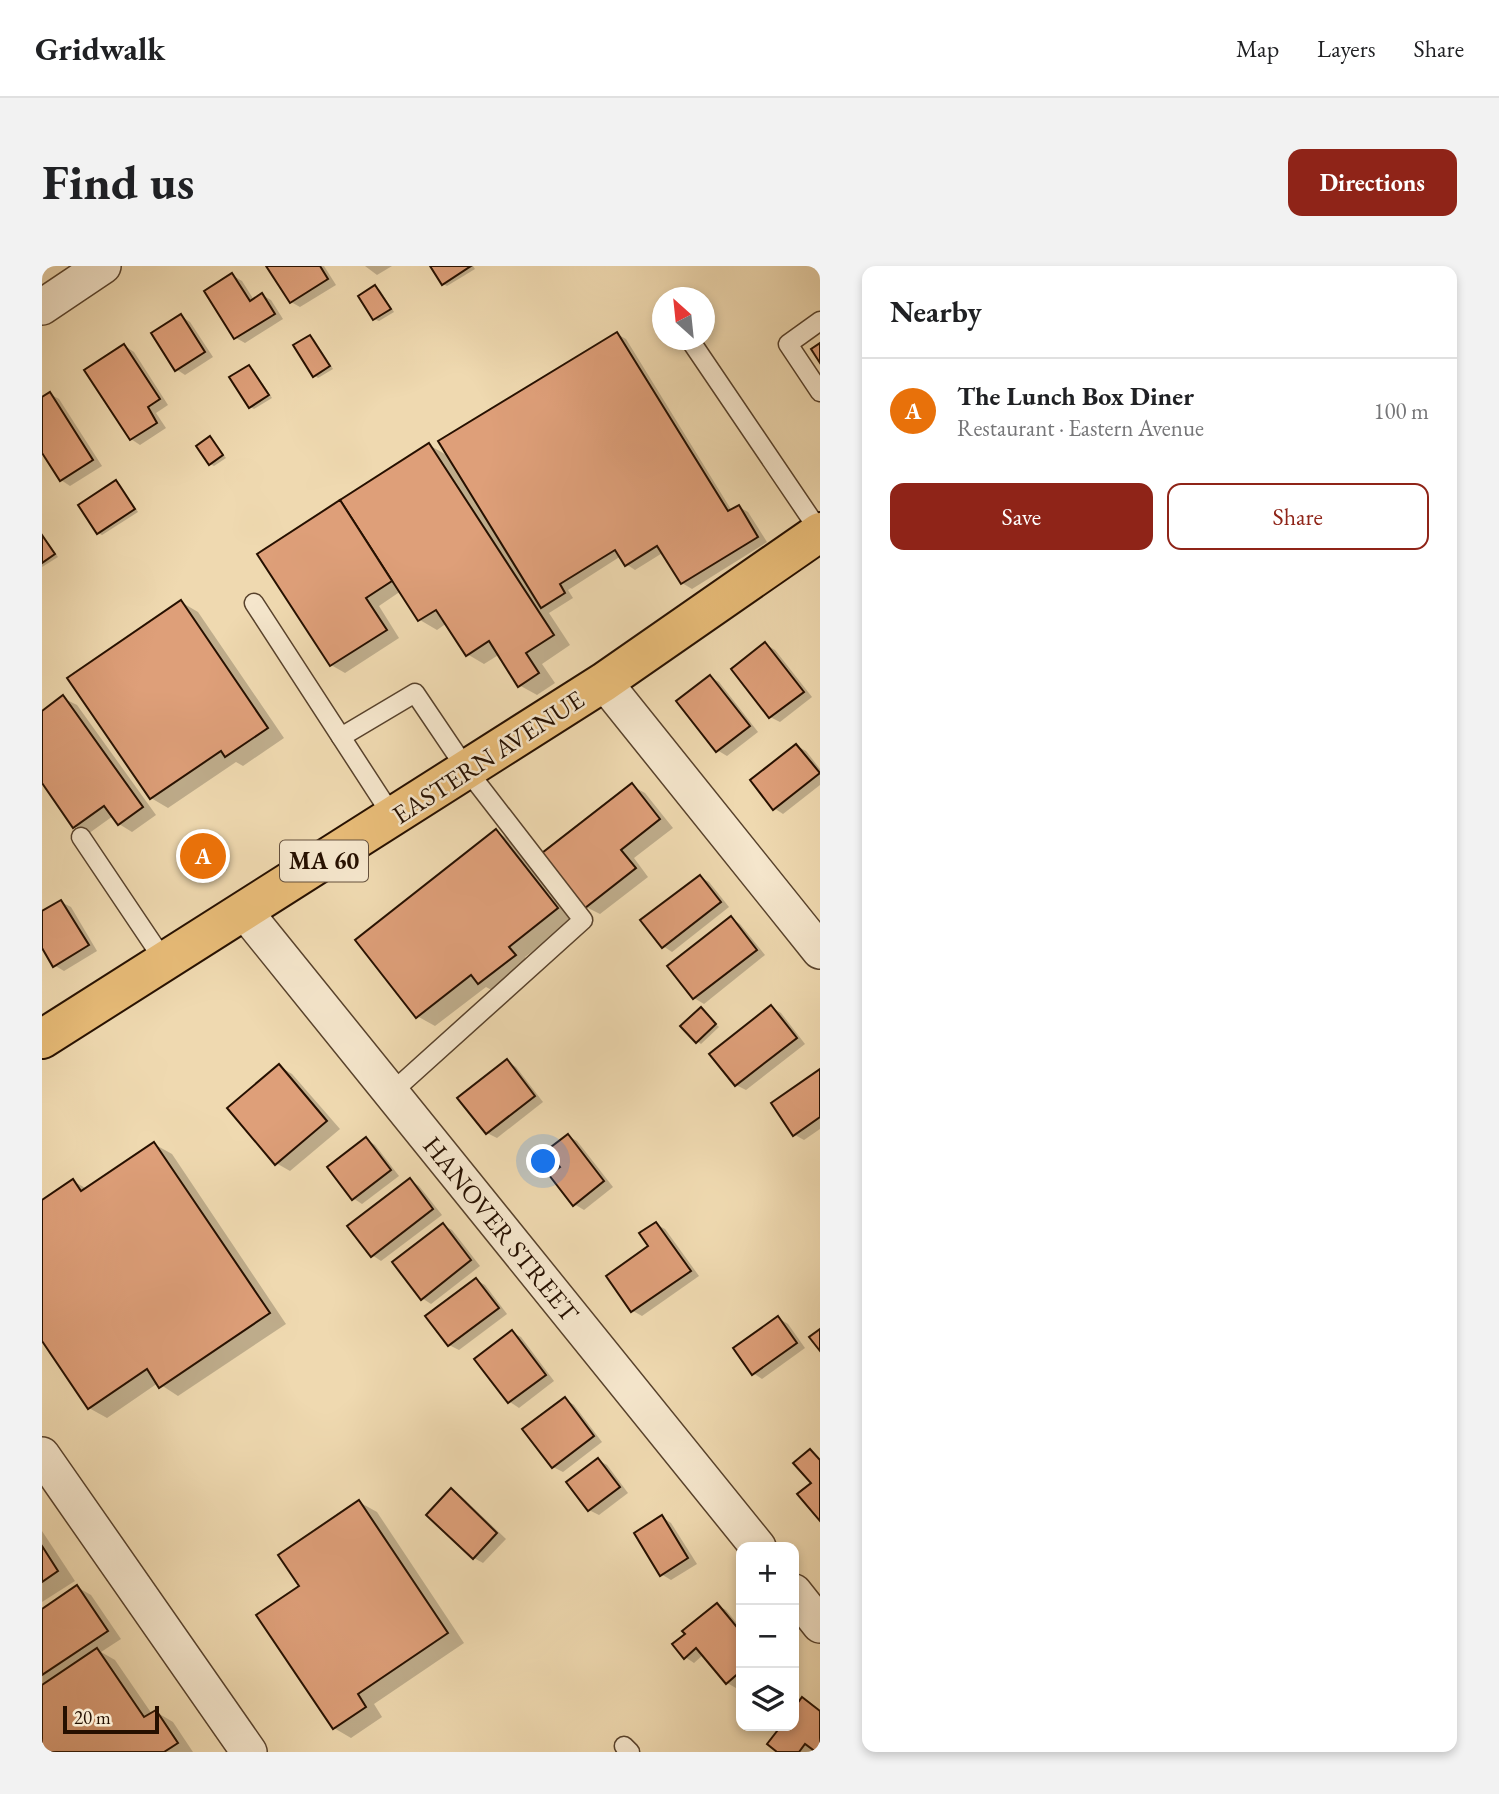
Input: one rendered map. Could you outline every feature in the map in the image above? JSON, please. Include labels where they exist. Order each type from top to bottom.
[{"type":"main road","name":"EASTERN AVENUE","points":[[42,1039],[604,682],[820,532]]},
{"type":"street","points":[[42,307],[103,266]]},
{"type":"street","points":[[604,682],[820,951]]},
{"type":"street","name":"HANOVER STREET","points":[[244,912],[754,1542]]},
{"type":"street","points":[[42,1455],[248,1752]]},
{"type":"street","points":[[799,1598],[820,1625]]},
{"type":"lane","points":[[820,321],[789,344],[820,392]]},
{"type":"lane","points":[[697,350],[820,532]]},
{"type":"lane","points":[[254,603],[393,817]]},
{"type":"lane","points":[[341,737],[415,694],[467,770],[583,920],[391,1093]]},
{"type":"lane","points":[[81,837],[165,962]]},
{"type":"building","points":[[266,266],[320,266],[328,279],[290,303]]},
{"type":"building","points":[[430,266],[471,266],[442,285]]},
{"type":"building","points":[[232,273],[250,301],[262,293],[275,314],[234,339],[204,291]]},
{"type":"building","points":[[375,285],[391,309],[373,320],[358,296]]},
{"type":"building","points":[[181,314],[205,352],[175,371],[151,333]]},
{"type":"building","points":[[617,332],[728,511],[739,505],[758,537],[681,584],[657,546],[625,566],[615,550],[560,584],[565,593],[541,608],[438,441]]},
{"type":"building","points":[[310,335],[330,366],[313,377],[293,345]]},
{"type":"building","points":[[820,343],[820,363],[811,349]]},
{"type":"building","points":[[124,344],[160,399],[148,407],[157,423],[130,440],[84,370]]},
{"type":"building","points":[[249,365],[269,395],[249,408],[229,377]]},
{"type":"building","points":[[50,392],[93,460],[60,481],[42,453],[42,397]]},
{"type":"building","points":[[210,436],[223,455],[209,465],[196,446]]},
{"type":"building","points":[[429,443],[554,635],[526,653],[539,673],[518,687],[489,641],[466,656],[436,610],[418,621],[340,500]]},
{"type":"building","points":[[116,480],[135,509],[97,534],[78,505]]},
{"type":"building","points":[[340,500],[392,581],[366,598],[387,630],[330,666],[257,554]]},
{"type":"building","points":[[42,535],[55,554],[42,563]]},
{"type":"building","points":[[181,600],[268,728],[225,757],[221,751],[150,799],[67,678]]},
{"type":"building","points":[[765,642],[804,692],[769,718],[731,669]]},
{"type":"building","points":[[710,675],[750,726],[716,752],[676,701]]},
{"type":"building","points":[[63,695],[143,807],[118,825],[104,806],[73,828],[42,783],[42,711]]},
{"type":"building","points":[[796,744],[820,773],[773,810],[750,780]]},
{"type":"building","points":[[632,783],[660,819],[621,850],[636,868],[585,908],[542,853]]},
{"type":"building","points":[[496,829],[558,908],[509,947],[516,955],[478,984],[471,975],[416,1018],[355,940]]},
{"type":"building","points":[[202,833],[224,868],[204,880],[183,844]]},
{"type":"building","points":[[700,875],[721,902],[662,948],[640,920]]},
{"type":"building","points":[[61,900],[89,945],[53,967],[42,948],[42,911]]},
{"type":"building","points":[[731,916],[757,950],[693,999],[667,966]]},
{"type":"building","points":[[771,1005],[797,1038],[735,1086],[709,1054]]},
{"type":"building","points":[[701,1007],[716,1024],[696,1043],[680,1026]]},
{"type":"building","points":[[507,1059],[535,1096],[486,1134],[457,1098]]},
{"type":"building","points":[[279,1064],[327,1121],[275,1165],[227,1108]]},
{"type":"building","points":[[820,1069],[820,1117],[793,1136],[771,1103]]},
{"type":"building","points":[[568,1134],[604,1181],[573,1206],[549,1175],[560,1167],[547,1150]]},
{"type":"building","points":[[366,1137],[391,1170],[352,1200],[327,1167]]},
{"type":"building","points":[[154,1142],[270,1313],[159,1388],[147,1369],[88,1409],[42,1341],[42,1200],[73,1179],[81,1191]]},
{"type":"building","points":[[410,1178],[433,1209],[371,1257],[347,1226]]},
{"type":"building","points":[[656,1222],[691,1271],[631,1312],[606,1276],[648,1246],[639,1233]]},
{"type":"building","points":[[443,1223],[471,1260],[421,1300],[392,1262]]},
{"type":"building","points":[[476,1278],[499,1308],[448,1346],[425,1316]]},
{"type":"building","points":[[778,1316],[797,1343],[752,1375],[733,1348]]},
{"type":"building","points":[[820,1329],[820,1351],[809,1337]]},
{"type":"building","points":[[512,1330],[546,1375],[508,1403],[474,1359]]},
{"type":"building","points":[[565,1397],[594,1436],[552,1468],[522,1429]]},
{"type":"building","points":[[810,1449],[820,1460],[820,1521],[797,1494],[811,1483],[793,1463]]},
{"type":"building","points":[[598,1458],[620,1487],[588,1511],[566,1482]]},
{"type":"building","points":[[451,1488],[497,1533],[473,1559],[426,1515]]},
{"type":"building","points":[[359,1500],[448,1633],[358,1694],[366,1707],[333,1729],[256,1615],[299,1586],[278,1555]]},
{"type":"building","points":[[662,1515],[688,1558],[660,1576],[634,1533]]},
{"type":"building","points":[[42,1546],[58,1571],[42,1582]]},
{"type":"building","points":[[77,1585],[108,1631],[42,1675],[42,1609]]},
{"type":"building","points":[[717,1603],[736,1626],[736,1675],[726,1684],[696,1648],[684,1659],[672,1644],[685,1634],[682,1631]]},
{"type":"building","points":[[97,1648],[144,1717],[156,1710],[178,1743],[164,1752],[42,1752],[42,1685]]},
{"type":"building","points":[[802,1697],[820,1711],[820,1752],[805,1744],[799,1752],[777,1752],[767,1744],[777,1731],[799,1731],[799,1701]]},
{"type":"place","name":"The Lunch Box Diner","points":[[203,856]]}]
